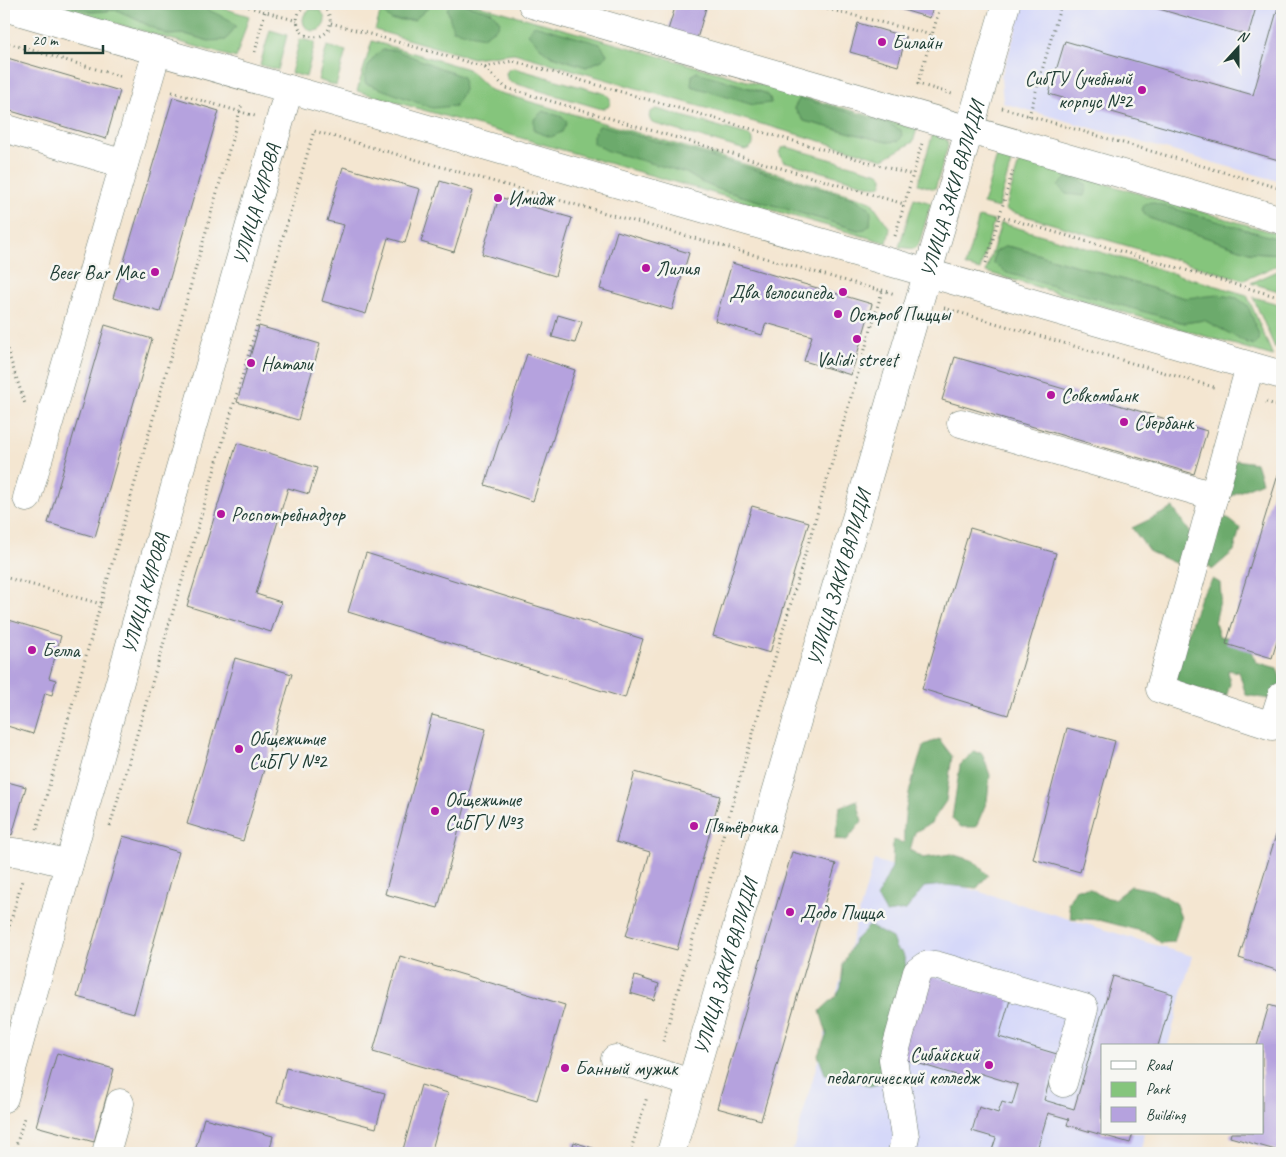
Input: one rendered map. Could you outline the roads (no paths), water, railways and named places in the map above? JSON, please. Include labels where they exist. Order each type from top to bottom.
[{"type":"street","points":[[532,4],[1282,220]]},
{"type":"street","name":"УЛИЦА ЗАКИ ВАЛИДИ","points":[[671,1153],[1006,4]]},
{"type":"street","points":[[4,6],[1282,375]]},
{"type":"street","points":[[27,498],[156,51]]},
{"type":"street","name":"УЛИЦА КИРОВА","points":[[16,1102],[69,864],[290,89]]},
{"type":"street","points":[[4,128],[124,164]]},
{"type":"street","points":[[1250,366],[1160,690],[1272,726],[1282,696]]},
{"type":"street","points":[[961,423],[1214,496]]},
{"type":"street","points":[[17,853],[69,864]]},
{"type":"street","points":[[902,1153],[905,1137],[892,1059],[917,972],[925,966],[935,965],[1084,1008],[1063,1083]]},
{"type":"street","points":[[615,1059],[691,1083]]},
{"type":"street","points":[[106,1153],[120,1104]]},
{"type":"place","name":"Билайн","points":[[882,42]]},
{"type":"place","name":"СибГУ (учебный корпус №2","points":[[1142,90]]},
{"type":"place","name":"Имидж","points":[[498,198]]},
{"type":"place","name":"Лилия","points":[[646,268]]},
{"type":"place","name":"Beer Bar Mac","points":[[155,272]]},
{"type":"place","name":"Два велосипеда","points":[[843,292]]},
{"type":"place","name":"Остров Пиццы","points":[[838,314]]},
{"type":"place","name":"Validi street","points":[[857,339]]},
{"type":"place","name":"Натали","points":[[251,363]]},
{"type":"place","name":"Совкомбанк","points":[[1051,395]]},
{"type":"place","name":"Сбербанк","points":[[1124,422]]},
{"type":"place","name":"Роспотребнадзор","points":[[221,514]]},
{"type":"place","name":"Белла","points":[[32,650]]},
{"type":"place","name":"Общежитие СиБГУ №2","points":[[239,749]]},
{"type":"place","name":"Общежитие СиБГУ №3","points":[[435,811]]},
{"type":"place","name":"Пятёрочка","points":[[694,826]]},
{"type":"place","name":"Додо Пицца","points":[[790,912]]},
{"type":"place","name":"Сибайский педагогический колледж","points":[[989,1065]]},
{"type":"place","name":"Банный мужик","points":[[565,1068]]}]
